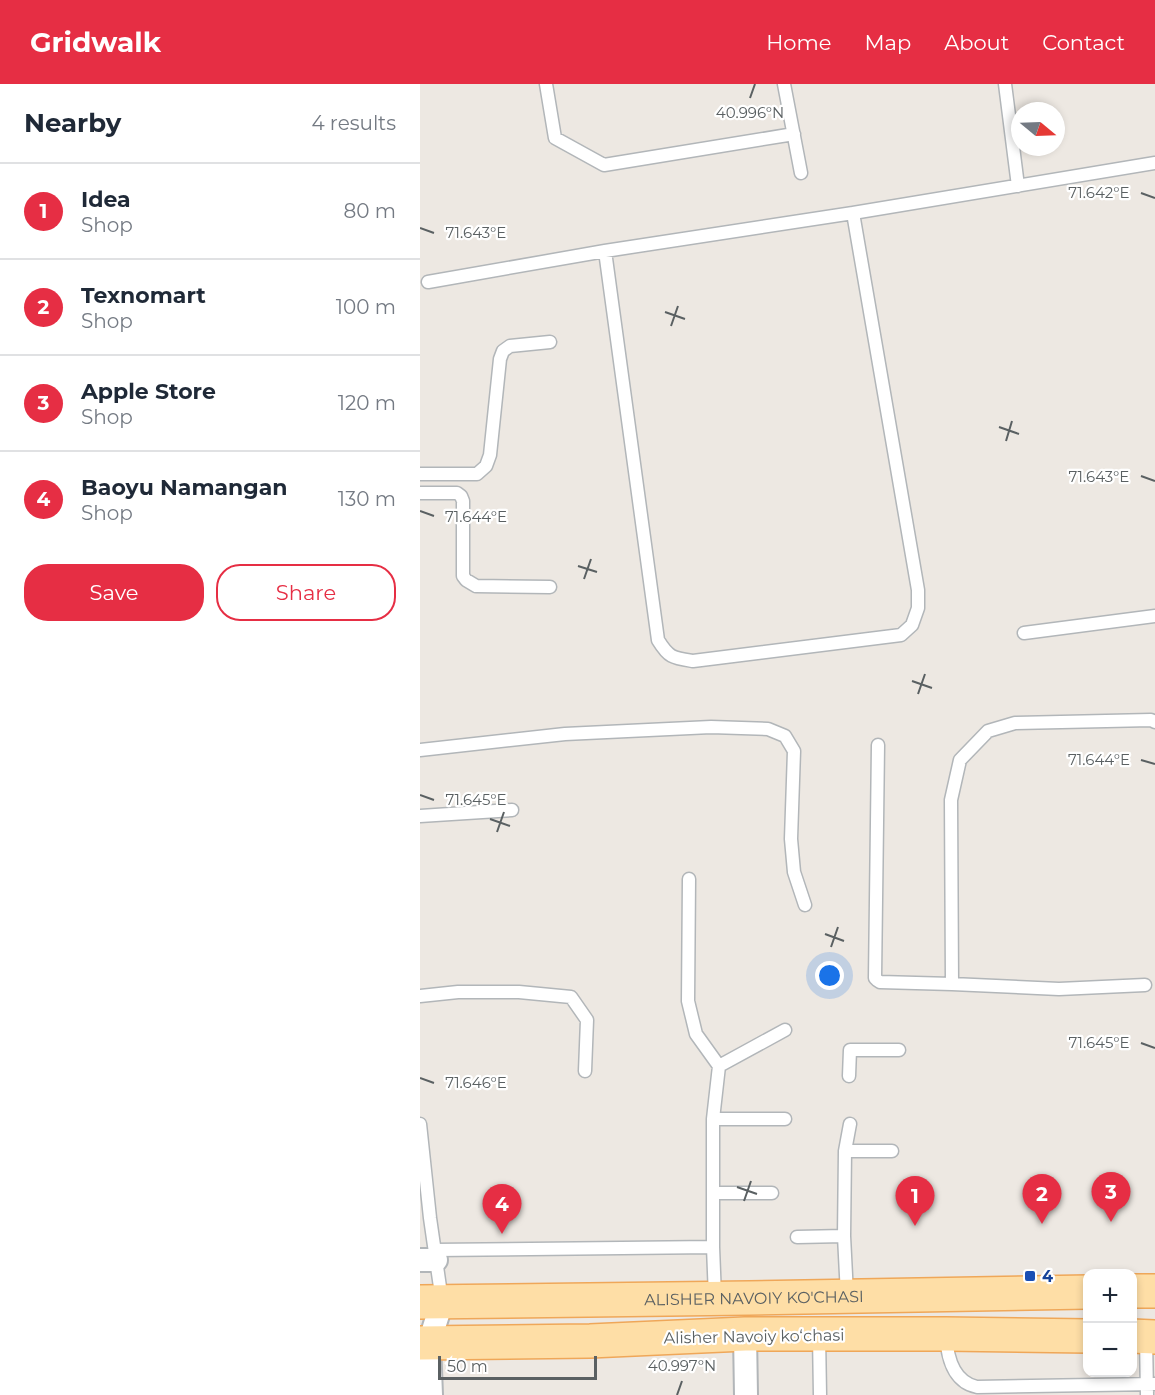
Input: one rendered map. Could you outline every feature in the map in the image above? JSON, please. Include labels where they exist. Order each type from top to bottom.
[{"type":"main road","points":[[1137,1291],[1155,1291]]},
{"type":"main road","name":"ALISHER NAVOIY KO'CHASI","points":[[431,1302],[1083,1292]]},
{"type":"main road","name":"Alisher Navoiy koʻchasi","points":[[424,1343],[591,1341],[745,1334],[1083,1336]]},
{"type":"street","points":[[431,1302],[424,1343],[431,1395]]},
{"type":"street","points":[[745,1334],[746,1395]]},
{"type":"lane","points":[[546,84],[555,138],[604,165],[794,134]]},
{"type":"lane","points":[[784,84],[801,173]]},
{"type":"lane","points":[[1005,84],[1018,186]]},
{"type":"lane","points":[[428,282],[605,251],[1155,163]]},
{"type":"lane","points":[[605,251],[658,640],[666,654],[693,662],[901,635],[912,625],[918,608],[918,590],[853,213]]},
{"type":"lane","points":[[420,474],[477,474],[486,466],[490,455],[500,359],[503,351],[510,346],[550,342]]},
{"type":"lane","points":[[420,493],[457,493],[461,496],[466,580],[476,586],[550,587]]},
{"type":"lane","points":[[1024,633],[1155,616]]},
{"type":"lane","points":[[952,984],[951,800],[960,760],[988,731],[1015,723],[1151,720],[1155,722]]},
{"type":"lane","points":[[420,750],[565,734],[711,727],[768,729],[785,736],[794,751],[791,839],[794,872],[806,905]]},
{"type":"lane","points":[[878,745],[875,978],[880,982],[1059,989],[1145,985]]},
{"type":"lane","points":[[420,816],[512,810]]},
{"type":"lane","points":[[689,879],[688,1001],[696,1034],[719,1066],[713,1119],[715,1299]]},
{"type":"lane","points":[[420,996],[458,992],[519,992],[571,997],[587,1020],[585,1071]]},
{"type":"lane","points":[[719,1066],[785,1030]]},
{"type":"lane","points":[[849,1076],[850,1050],[899,1050]]},
{"type":"lane","points":[[713,1119],[785,1119]]},
{"type":"lane","points":[[420,1124],[430,1256],[431,1302]]},
{"type":"lane","points":[[847,1296],[844,1236],[845,1151],[850,1124]]},
{"type":"lane","points":[[845,1151],[892,1151]]},
{"type":"lane","points":[[713,1193],[772,1193]]},
{"type":"lane","points":[[797,1237],[844,1236]]},
{"type":"lane","points":[[430,1256],[713,1247]]},
{"type":"lane","points":[[819,1334],[820,1395]]},
{"type":"lane","points":[[946,1334],[948,1356],[959,1377],[970,1386],[977,1387],[1150,1388],[1145,1336]]},
{"type":"place","name":"Apple Store","points":[[1111,1222]]},
{"type":"place","name":"Texnomart","points":[[1042,1224]]},
{"type":"place","name":"Idea","points":[[915,1226]]},
{"type":"place","name":"Baoyu Namangan","points":[[502,1234]]},
{"type":"place","name":"4","points":[[1030,1276]]}]
